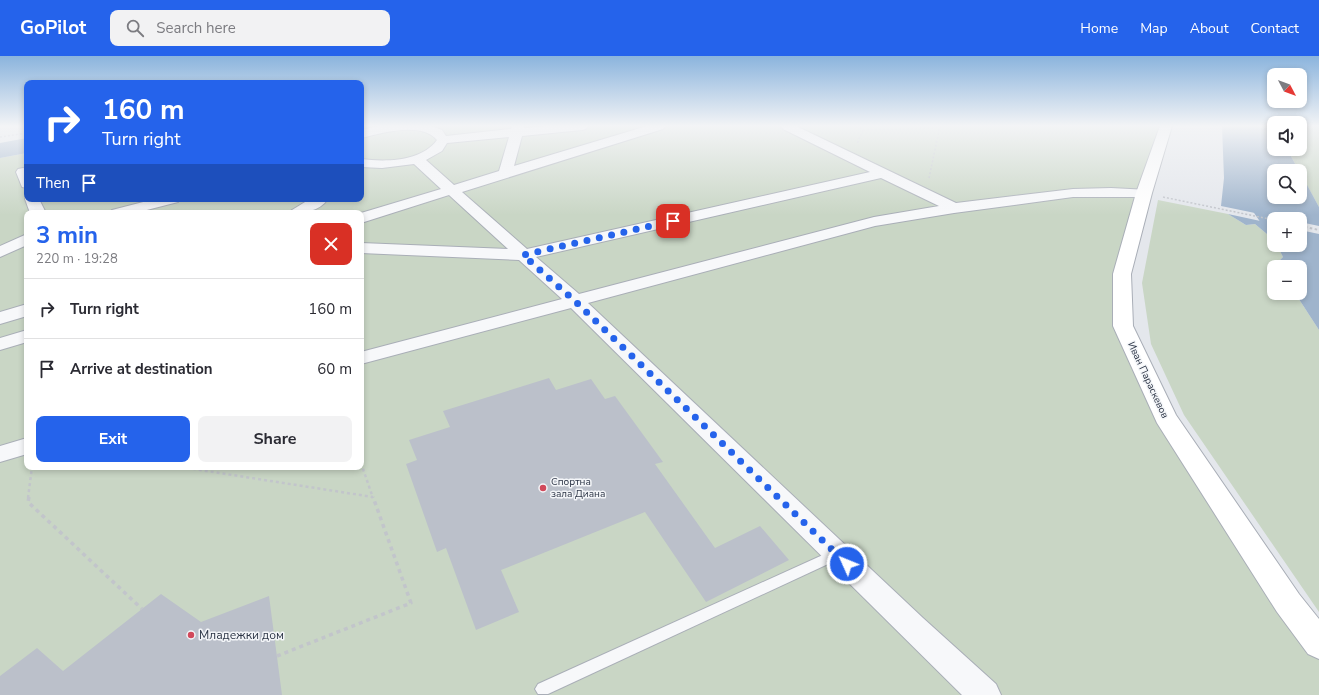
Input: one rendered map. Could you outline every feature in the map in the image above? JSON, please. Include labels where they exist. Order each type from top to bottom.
[{"type":"street","points":[[364,162],[382,164],[417,159],[424,156]]},
{"type":"street","points":[[506,173],[510,156]]},
{"type":"street","points":[[364,217],[562,156]]},
{"type":"street","name":"Иван Параскевов","points":[[1161,156],[1154,195],[1122,274],[1123,326],[1165,417],[1288,603],[1319,644]]},
{"type":"street","points":[[851,157],[954,208]]},
{"type":"street","points":[[417,159],[575,301],[836,554],[985,695]]},
{"type":"street","points":[[364,174],[382,164]]},
{"type":"street","points":[[364,248],[523,255],[883,173]]},
{"type":"street","points":[[364,357],[874,222],[954,208],[1073,193],[1111,192],[1154,195]]},
{"type":"street","points":[[129,210],[161,202]]},
{"type":"street","points":[[301,210],[316,202]]},
{"type":"street","points":[[0,252],[24,241]]},
{"type":"street","points":[[0,318],[24,311]]},
{"type":"street","points":[[0,344],[24,337]]},
{"type":"street","points":[[0,442],[24,445]]},
{"type":"street","points":[[0,454],[24,446]]},
{"type":"lane","points":[[543,689],[836,554]]},
{"type":"path","points":[[926,194],[933,156]]},
{"type":"path","points":[[1154,195],[1267,219]]},
{"type":"path","points":[[1307,227],[1319,230]]},
{"type":"path","points":[[32,470],[28,502],[142,609]]},
{"type":"path","points":[[200,470],[373,497]]},
{"type":"path","points":[[277,656],[411,603],[363,470]]},
{"type":"green space","points":[[24,156],[24,202],[364,202],[364,156],[1156,156],[1144,193],[1122,274],[1123,326],[1165,417],[1319,644],[1319,695],[0,695],[0,158]]},
{"type":"green space","points":[[1291,156],[1319,156],[1319,207],[1307,185],[1307,164],[1295,164]]},
{"type":"green space","points":[[1158,200],[1228,214],[1246,225],[1255,224],[1267,234],[1267,252],[1280,252],[1283,257],[1280,260],[1267,260],[1267,300],[1300,300],[1319,330],[1319,612],[1184,415],[1151,344],[1142,283]]},
{"type":"water","points":[[0,156],[12,156],[0,158]]},
{"type":"water","points":[[1223,156],[1291,156],[1295,164],[1267,164],[1267,204],[1307,204],[1307,185],[1319,207],[1319,226],[1307,223],[1307,212],[1267,212],[1267,215],[1221,206],[1224,178]]},
{"type":"water","points":[[1228,214],[1267,222],[1267,234],[1255,224],[1246,225]]},
{"type":"water","points":[[1307,231],[1319,234],[1319,330],[1300,300],[1307,300],[1307,260],[1280,260],[1283,257],[1280,252],[1307,252]]},
{"type":"building","name":"Спортна зала Диана","points":[[549,378],[556,390],[591,379],[605,399],[615,396],[663,462],[655,464],[715,548],[760,526],[789,560],[706,602],[645,512],[501,570],[519,612],[476,630],[446,548],[437,552],[406,464],[417,460],[409,440],[450,427],[443,411]]},
{"type":"building","name":"Младежки дом","points":[[161,594],[201,622],[269,596],[282,695],[0,695],[0,676],[37,648],[63,671]]},
{"type":"waterway","points":[[1253,156],[1259,177],[1265,207],[1268,212]]},
{"type":"place","name":"Спортна зала Диана","points":[[543,488]]},
{"type":"place","name":"Младежки дом","points":[[191,635]]},
{"type":"route","points":[[673,221],[523,255],[575,301],[847,564]]}]
